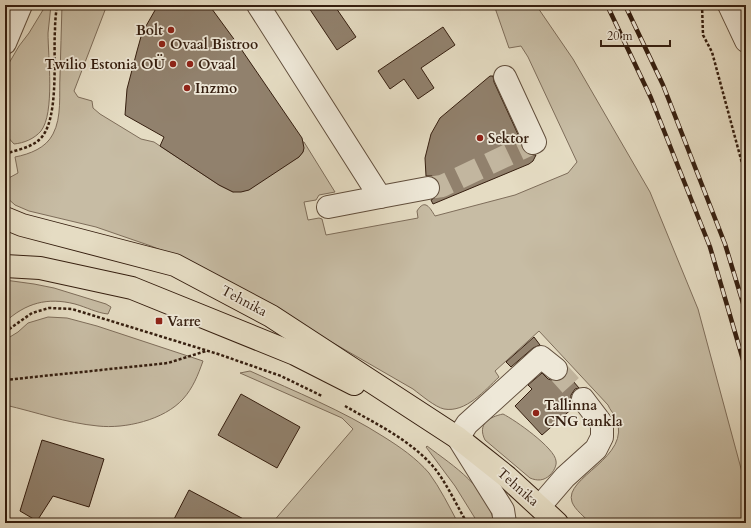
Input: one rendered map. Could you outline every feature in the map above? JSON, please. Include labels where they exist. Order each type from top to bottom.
[{"type":"main road","name":"Tehnika","points":[[5,218],[22,225],[175,264],[272,316],[458,438],[507,477],[557,523]]},
{"type":"main road","name":"Tehnika","points":[[5,266],[40,268],[132,288],[294,354],[458,438]]},
{"type":"street","points":[[5,21],[17,5]]},
{"type":"street","points":[[5,43],[21,5]]},
{"type":"street","points":[[258,5],[380,197]]},
{"type":"street","points":[[728,5],[746,41]]},
{"type":"street","points":[[504,77],[535,142],[534,143]]},
{"type":"street","points":[[328,206],[428,188]]},
{"type":"street","points":[[505,523],[503,510],[458,438],[468,424],[541,357],[556,369]]},
{"type":"street","points":[[540,506],[565,477],[596,449],[602,437],[602,424],[582,399]]},
{"type":"path","points":[[5,154],[32,145],[47,131],[52,112],[57,5]]},
{"type":"path","points":[[702,5],[703,35],[712,52],[746,178]]},
{"type":"path","points":[[5,332],[32,313],[48,308],[72,309],[206,350],[281,376],[326,397]]},
{"type":"path","points":[[5,380],[168,363],[206,350]]},
{"type":"path","points":[[339,403],[413,447],[426,458],[436,470],[467,523]]},
{"type":"shaded area","points":[[46,5],[51,5],[48,33],[50,84],[48,111],[45,123],[38,134],[29,140],[14,144],[5,134],[5,70]]},
{"type":"shaded area","points":[[62,5],[107,5],[74,91],[78,97],[92,101],[93,108],[100,114],[141,139],[154,142],[219,185],[233,192],[299,157],[303,152],[304,142],[335,192],[319,195],[316,200],[304,202],[308,220],[319,218],[322,219],[326,235],[418,218],[417,211],[422,205],[427,206],[435,216],[515,195],[568,173],[577,162],[528,57],[521,46],[509,48],[494,5],[536,5],[573,59],[650,192],[698,309],[746,487],[746,523],[590,523],[573,505],[572,493],[577,484],[607,456],[615,444],[619,432],[616,418],[608,405],[539,331],[495,371],[499,377],[481,394],[460,408],[444,409],[432,403],[413,389],[198,265],[151,246],[96,227],[29,211],[15,205],[5,196],[5,180],[18,173],[15,157],[32,152],[42,147],[53,134],[58,120],[60,105]]},
{"type":"shaded area","points":[[5,280],[54,288],[106,304],[111,307],[108,314],[65,302],[55,301],[37,303],[21,310],[5,322]]},
{"type":"shaded area","points":[[48,317],[67,318],[97,326],[203,361],[190,390],[183,399],[166,412],[144,422],[109,427],[86,425],[5,405],[5,340],[18,332],[28,323]]},
{"type":"shaded area","points":[[250,371],[352,418],[402,449],[419,462],[429,473],[441,491],[458,523],[272,523],[353,429],[342,418],[240,373]]},
{"type":"shaded area","points":[[503,414],[534,435],[554,455],[556,465],[548,477],[540,480],[530,478],[485,440],[482,430],[483,426],[489,419]]},
{"type":"shaded area","points":[[427,446],[459,470],[477,488],[485,499],[494,523],[478,523],[455,486],[426,447]]},
{"type":"building","points":[[158,5],[209,5],[302,138],[304,148],[299,157],[249,190],[233,192],[219,185],[160,146],[164,137],[125,115],[127,89],[142,33]]},
{"type":"building","points":[[307,5],[334,5],[356,37],[337,50]]},
{"type":"building","points":[[443,27],[455,45],[421,68],[434,88],[418,99],[404,79],[390,89],[378,71]]},
{"type":"building","name":"Sektor","points":[[490,76],[493,76],[494,82],[521,141],[522,149],[526,154],[536,155],[533,161],[529,164],[433,204],[431,200],[440,192],[440,186],[437,180],[432,176],[426,176],[425,158],[431,134],[440,118]]},
{"type":"building","points":[[534,337],[540,345],[533,348],[511,367],[506,362]]},
{"type":"building","points":[[542,373],[548,379],[555,381],[561,380],[567,374],[579,388],[575,389],[571,395],[571,401],[574,407],[542,435],[515,406],[532,389],[528,385]]},
{"type":"building","points":[[241,394],[300,427],[277,468],[218,435]]},
{"type":"building","points":[[42,440],[104,459],[89,507],[53,496],[37,521],[20,511]]},
{"type":"building","points":[[189,490],[251,523],[172,523]]},
{"type":"tunnel","points":[[428,188],[442,186],[533,143]]},
{"type":"tunnel","points":[[556,369],[583,399]]},
{"type":"railway","points":[[607,5],[651,98],[710,247],[746,370]]},
{"type":"railway","points":[[625,5],[663,85],[725,244],[746,313]]},
{"type":"place","name":"Bolt","points":[[171,30]]},
{"type":"place","name":"Ovaal Bistroo","points":[[162,44]]},
{"type":"place","name":"Twilio Estonia OÜ","points":[[173,64]]},
{"type":"place","name":"Ovaal","points":[[190,64]]},
{"type":"place","name":"Inzmo","points":[[187,88]]},
{"type":"place","name":"Sektor","points":[[480,138]]},
{"type":"place","name":"Varre","points":[[159,321]]},
{"type":"place","name":"Tallinna CNG tankla","points":[[536,413]]}]
